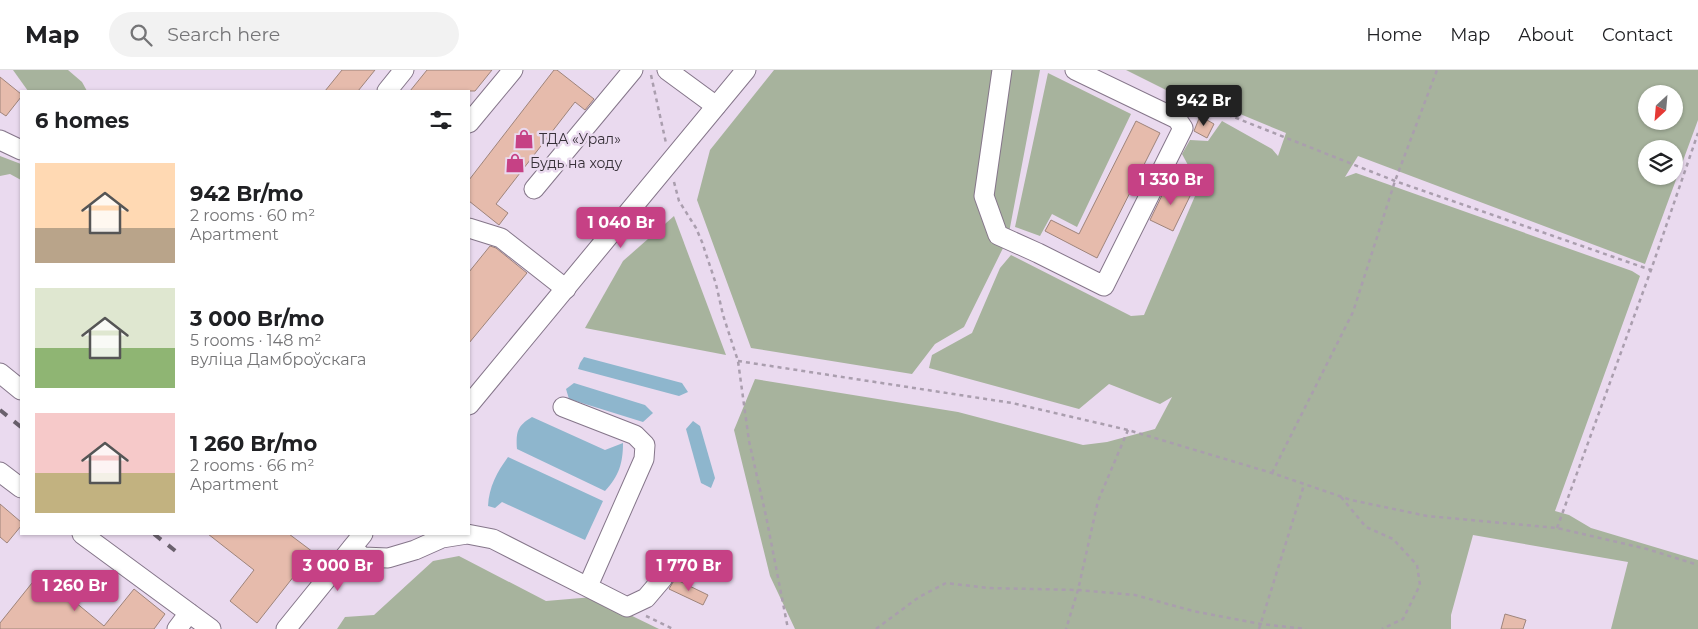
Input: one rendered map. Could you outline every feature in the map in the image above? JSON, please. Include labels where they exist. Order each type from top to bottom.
[{"type":"street","points":[[388,90],[404,70]]},
{"type":"street","points":[[470,123],[513,70]]},
{"type":"street","points":[[534,189],[633,70]]},
{"type":"street","points":[[667,70],[716,106]]},
{"type":"street","points":[[470,404],[746,70]]},
{"type":"street","points":[[1002,70],[984,196],[998,235],[1104,286],[1183,128],[1177,120],[1075,70]]},
{"type":"street","points":[[0,140],[20,150]]},
{"type":"street","points":[[470,228],[501,238],[566,289]]},
{"type":"street","points":[[0,373],[20,385]]},
{"type":"street","points":[[563,407],[635,435],[645,445],[644,459],[588,586]]},
{"type":"street","points":[[0,472],[20,487]]},
{"type":"street","points":[[83,535],[211,629]]},
{"type":"street","points":[[358,541],[363,557],[388,558],[415,550],[442,538],[461,535]]},
{"type":"street","points":[[470,535],[493,539],[627,607],[646,598],[663,578]]},
{"type":"street","points":[[286,629],[358,541]]},
{"type":"street","points":[[177,629],[189,613]]},
{"type":"path","points":[[650,70],[671,162]]},
{"type":"path","points":[[1272,473],[1353,312],[1395,181],[1437,70]]},
{"type":"path","points":[[1187,106],[1195,110],[1226,114],[1395,181],[1651,270]]},
{"type":"path","points":[[1557,528],[1651,270],[1698,134]]},
{"type":"path","points":[[679,201],[696,228],[702,242],[738,361],[749,440],[788,629]]},
{"type":"path","points":[[738,361],[1012,403],[1128,430],[1272,473],[1341,496],[1427,516],[1557,528],[1647,549],[1698,565]]},
{"type":"path","points":[[1066,629],[1078,590],[1098,501],[1128,430]]},
{"type":"path","points":[[1259,629],[1304,485]]},
{"type":"path","points":[[1341,496],[1366,528],[1393,539],[1417,565],[1420,585],[1403,619],[1382,629]]},
{"type":"path","points":[[876,629],[918,598],[946,583],[988,588],[1078,590],[1134,595],[1193,611],[1261,624],[1306,629]]},
{"type":"path","points":[[627,607],[673,629]]},
{"type":"green space","points":[[13,70],[68,70],[82,82],[86,90],[27,90]]},
{"type":"green space","points":[[774,70],[1040,70],[1008,238],[964,327],[935,344],[912,374],[751,348],[697,200],[710,150]]},
{"type":"green space","points":[[1126,70],[1698,70],[1698,120],[1683,161],[1683,140],[1638,140],[1638,185],[1674,185],[1645,264],[1358,156],[1345,177],[1356,173],[1632,271],[1640,276],[1555,511],[1569,515],[1591,528],[1698,560],[1698,629],[1611,629],[1628,562],[1473,535],[1451,615],[1451,629],[795,629],[770,576],[734,430],[755,379],[958,412],[1083,445],[1107,442],[1155,429],[1172,397],[1160,404],[1109,384],[1079,409],[929,368],[932,355],[972,333],[1000,268],[1011,255],[1131,316],[1144,315],[1195,196],[1195,178],[1182,154],[1190,140],[1208,141],[1222,121],[1272,149],[1278,156],[1286,133],[1228,109],[1198,106]]},
{"type":"green space","points":[[1048,73],[1131,114],[1077,227],[1052,214],[1040,236],[1015,227]]},
{"type":"green space","points":[[0,156],[20,164],[20,179],[10,174],[0,176]]},
{"type":"green space","points":[[674,216],[726,355],[585,328],[623,261]]},
{"type":"green space","points":[[459,556],[546,601],[593,597],[659,629],[337,629],[345,617],[374,615],[433,561]]},
{"type":"water","points":[[584,357],[682,383],[688,392],[679,396],[578,369]]},
{"type":"water","points":[[574,383],[645,405],[653,413],[643,422],[569,399],[566,389]]},
{"type":"water","points":[[532,417],[605,450],[623,443],[619,469],[614,480],[605,491],[517,449],[518,430],[523,423]]},
{"type":"water","points":[[693,421],[700,426],[715,478],[711,488],[701,483],[686,429]]},
{"type":"water","points":[[508,457],[603,501],[585,540],[502,502],[495,508],[488,506],[494,480]]},
{"type":"building","points":[[342,70],[375,70],[359,90],[326,90]]},
{"type":"building","points":[[427,70],[492,70],[475,91],[411,90]]},
{"type":"building","name":"ТДА «Урал»","points":[[554,70],[557,70],[594,99],[585,110],[575,102],[496,204],[508,213],[499,225],[470,202],[470,179]]},
{"type":"building","points":[[0,77],[20,93],[20,98],[6,116],[0,112]]},
{"type":"building","points":[[1200,116],[1214,124],[1207,138],[1194,131]]},
{"type":"building","points":[[1136,121],[1160,133],[1097,258],[1045,231],[1051,220],[1079,234]]},
{"type":"building","points":[[1169,181],[1192,192],[1173,231],[1150,220]]},
{"type":"building","points":[[490,246],[496,248],[527,273],[470,342],[470,271]]},
{"type":"building","points":[[0,504],[20,521],[20,527],[7,543],[0,537]]},
{"type":"building","points":[[209,535],[290,535],[313,552],[257,623],[230,601],[254,570]]},
{"type":"building","points":[[40,573],[104,626],[134,589],[165,614],[154,629],[0,629],[0,623]]},
{"type":"building","points":[[675,579],[708,595],[703,605],[669,589]]},
{"type":"building","points":[[1505,614],[1526,620],[1523,629],[1501,629]]},
{"type":"railway","points":[[0,410],[20,426]]},
{"type":"railway","points":[[155,535],[178,553]]},
{"type":"place","name":"ТДА «Урал»","points":[[524,139]]},
{"type":"place","name":"Будь на ходу","points":[[515,163]]}]
